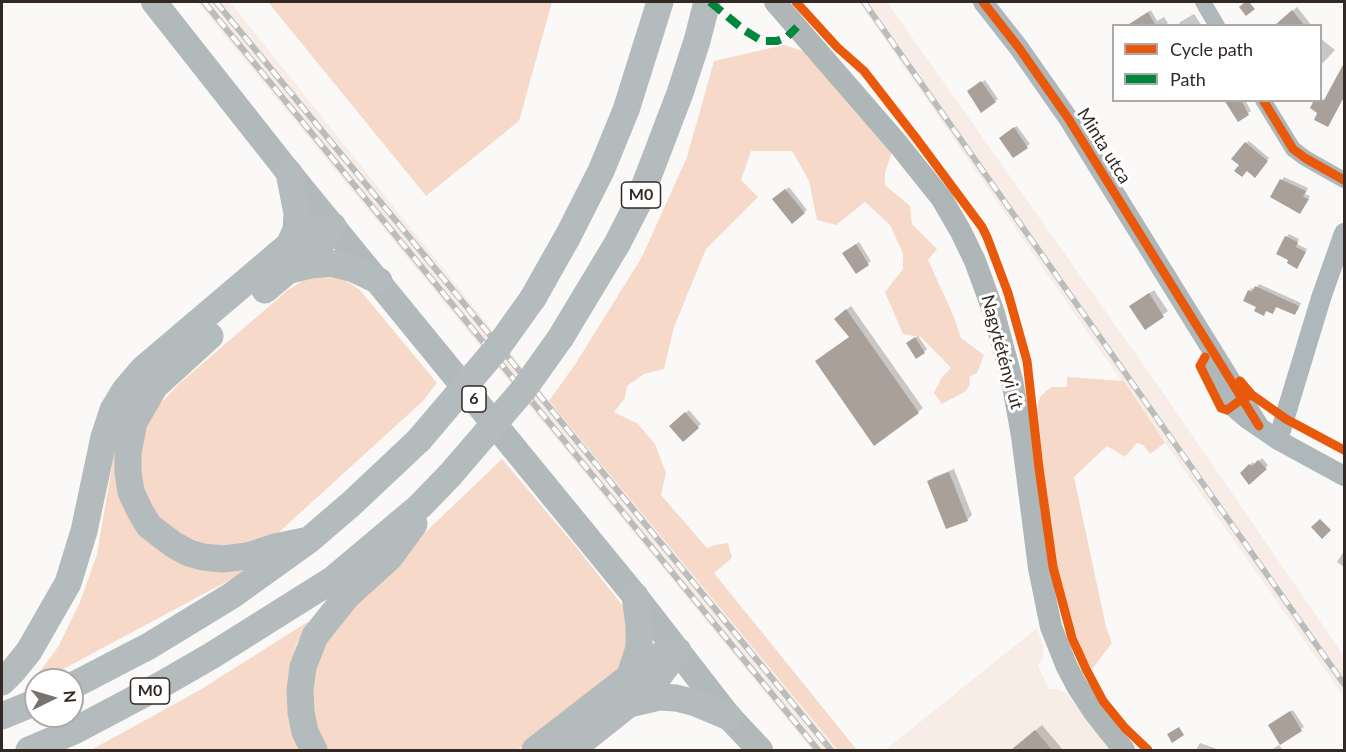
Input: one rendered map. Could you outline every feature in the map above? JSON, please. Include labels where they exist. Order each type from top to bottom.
[{"type":"highway","name":"M0","points":[[84,680],[149,646],[231,596],[309,540],[419,440],[492,355],[533,298],[601,171],[626,110],[660,2]]},
{"type":"highway","name":"M0","points":[[29,750],[74,731],[159,686],[332,580],[420,506],[450,475],[524,389],[561,337],[617,244],[638,203],[667,130],[697,41],[707,2]]},
{"type":"highway","points":[[289,173],[297,213],[296,230],[290,245]]},
{"type":"highway","points":[[2,682],[14,671],[29,651],[68,584],[84,531],[104,436],[113,410],[125,390],[152,361],[290,245],[314,230],[333,226]]},
{"type":"highway","points":[[309,540],[275,547],[248,556],[223,559],[189,553],[149,526],[131,492],[128,452],[134,423],[155,386],[188,355],[323,241],[333,226]]},
{"type":"highway","points":[[287,272],[311,265],[331,263],[354,269],[379,281]]},
{"type":"highway","points":[[314,750],[305,732],[300,690],[303,667],[315,636],[347,596],[390,557],[450,475]]},
{"type":"highway","points":[[630,675],[639,648],[635,596]]},
{"type":"highway","points":[[535,750],[655,657],[678,651]]},
{"type":"highway","points":[[572,750],[655,681],[678,651]]},
{"type":"highway","points":[[629,704],[659,698],[676,698],[696,704],[735,723]]},
{"type":"highway","points":[[2,716],[24,707]]},
{"type":"main road","name":"6","points":[[154,2],[289,173],[635,596],[755,750]]},
{"type":"main road","name":"Nagytétényi út","points":[[775,2],[898,144],[942,199],[975,261],[994,313],[1012,380],[1022,436],[1039,568],[1051,627],[1077,686],[1124,750]]},
{"type":"main road","name":"6","points":[[735,723],[760,750]]},
{"type":"street","name":"Minta utca","points":[[983,2],[1019,48],[1068,118],[1188,314],[1205,357],[1224,395],[1245,418],[1278,440]]},
{"type":"street","points":[[1203,2],[1216,24]]},
{"type":"street","points":[[1264,102],[1293,149],[1344,180]]},
{"type":"street","points":[[1344,233],[1321,297],[1278,440],[1344,476]]},
{"type":"shaded area","points":[[197,2],[230,2],[549,401],[838,750],[812,750]]},
{"type":"shaded area","points":[[268,2],[552,2],[519,121],[426,196]]},
{"type":"shaded area","points":[[859,2],[887,2],[1164,394],[1344,656],[1344,697],[1092,339]]},
{"type":"shaded area","points":[[784,45],[812,54],[893,149],[885,173],[885,185],[910,206],[912,224],[937,249],[928,260],[961,338],[984,355],[977,373],[969,377],[970,384],[966,391],[942,404],[934,393],[942,377],[951,368],[921,337],[903,334],[885,292],[903,269],[903,253],[890,225],[865,202],[836,225],[817,220],[809,181],[792,151],[751,151],[741,180],[758,197],[706,249],[674,327],[664,369],[644,374],[627,386],[625,398],[614,412],[638,424],[655,444],[666,473],[661,495],[707,548],[728,543],[732,558],[714,573],[857,750],[838,750],[549,401],[576,363],[642,257],[687,157],[714,61]]},
{"type":"shaded area","points":[[312,275],[340,277],[359,289],[437,383],[423,401],[277,534],[267,546],[206,547],[176,536],[156,516],[142,493],[137,467],[141,434],[154,410],[181,382],[288,290]]},
{"type":"shaded area","points":[[1067,377],[1124,381],[1165,443],[1150,454],[1143,445],[1137,443],[1125,457],[1107,446],[1074,477],[1106,627],[1112,643],[1092,669],[1085,658],[1070,618],[1057,573],[1036,410],[1040,397],[1047,390],[1052,387],[1067,387]]},
{"type":"shaded area","points":[[116,442],[133,519],[250,569],[65,668],[42,668],[58,647],[80,602],[97,554]]},
{"type":"shaded area","points":[[502,459],[623,606],[633,630],[619,673],[517,750],[326,750],[313,722],[307,684],[324,635],[344,610]]},
{"type":"shaded area","points":[[309,621],[296,645],[288,680],[289,711],[301,750],[91,750],[200,690]]},
{"type":"shaded area","points":[[1037,628],[1044,647],[1043,657],[1038,666],[1049,689],[1067,693],[1110,750],[885,750]]},
{"type":"building","points":[[1249,2],[1255,9],[1246,16],[1239,7]]},
{"type":"building","points":[[1292,10],[1303,24],[1276,24]]},
{"type":"building","points":[[1148,12],[1155,24],[1129,24]]},
{"type":"building","points":[[1344,63],[1344,97],[1328,127],[1314,120],[1317,113],[1310,108],[1313,102],[1324,100]]},
{"type":"building","points":[[981,81],[996,102],[981,113],[967,91]]},
{"type":"building","points":[[1225,102],[1242,102],[1249,115],[1238,122]]},
{"type":"building","points":[[1014,127],[1028,148],[1013,158],[999,138]]},
{"type":"building","points":[[1245,142],[1268,161],[1255,178],[1247,171],[1242,177],[1234,171],[1239,165],[1231,159]]},
{"type":"building","points":[[1280,179],[1306,191],[1303,197],[1309,199],[1300,214],[1270,197]]},
{"type":"building","points":[[785,189],[805,213],[792,224],[772,199]]},
{"type":"building","points":[[1285,236],[1298,242],[1296,247],[1306,252],[1297,269],[1287,263],[1288,260],[1276,254]]},
{"type":"building","points":[[856,244],[869,265],[856,274],[842,253]]},
{"type":"building","points":[[1255,286],[1299,306],[1295,315],[1276,307],[1273,314],[1266,311],[1264,316],[1254,311],[1256,307],[1243,301],[1248,290],[1252,292]]},
{"type":"building","points":[[1149,293],[1164,317],[1145,330],[1129,306]]},
{"type":"building","points":[[846,309],[919,413],[874,446],[815,361],[849,337],[834,319]]},
{"type":"building","points":[[915,337],[925,353],[916,359],[906,343]]},
{"type":"building","points":[[685,412],[699,428],[683,442],[669,426]]},
{"type":"building","points":[[1258,460],[1267,469],[1249,485],[1240,473],[1249,464],[1252,466]]},
{"type":"building","points":[[949,472],[968,521],[946,529],[927,481]]},
{"type":"building","points":[[1320,519],[1331,530],[1322,539],[1311,527]]},
{"type":"building","points":[[1290,711],[1302,731],[1280,745],[1268,725]]},
{"type":"building","points":[[1179,727],[1184,735],[1172,743],[1167,734]]},
{"type":"building","points":[[1035,730],[1052,750],[1011,750]]},
{"type":"railway","points":[[204,2],[818,750]]},
{"type":"railway","points":[[216,2],[831,750]]},
{"type":"railway","points":[[864,2],[1344,684]]},
{"type":"marked path","points":[[710,2],[744,30],[762,41],[777,41],[787,37],[797,27]]},
{"type":"cycle path","points":[[796,2],[837,47],[864,71],[982,227],[987,237],[1008,293],[1027,361],[1053,567],[1072,638],[1103,701],[1125,728],[1148,750]]},
{"type":"cycle path","points":[[983,2],[1019,48],[1068,118],[1259,426]]},
{"type":"cycle path","points":[[1264,102],[1293,149],[1344,180]]},
{"type":"cycle path","points":[[1205,357],[1200,366],[1221,408],[1227,410],[1243,398],[1252,395]]},
{"type":"cycle path","points":[[1240,381],[1252,395],[1286,419],[1344,450]]}]
